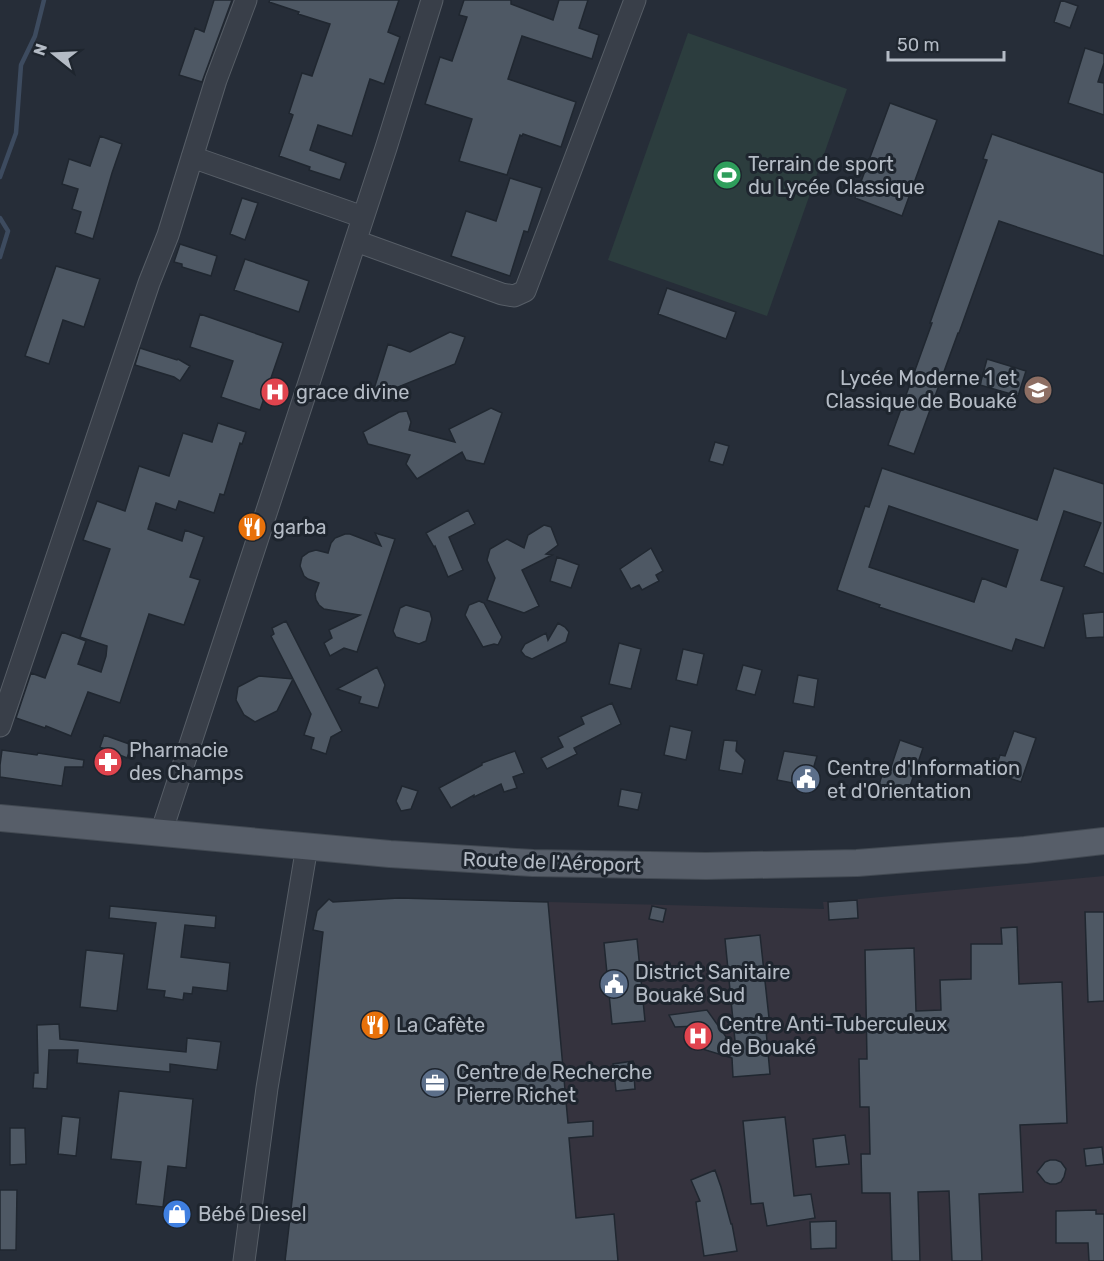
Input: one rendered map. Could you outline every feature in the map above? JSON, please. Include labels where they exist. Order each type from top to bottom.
[{"type":"main road","name":"Route de l'Aéroport","points":[[0,818],[390,854],[533,863],[706,866],[857,863],[1025,850],[1104,841]]},
{"type":"street","points":[[0,726],[168,235],[216,80],[246,0]]},
{"type":"street","points":[[161,833],[356,241],[432,0]]},
{"type":"street","points":[[356,241],[502,294],[514,296],[525,291],[635,0]]},
{"type":"street","points":[[192,157],[363,217]]},
{"type":"street","points":[[244,1261],[267,1088],[308,846]]},
{"type":"shaded area","name":"Terrain de sport du Lycée Classique","points":[[688,33],[847,89],[767,316],[608,260]]},
{"type":"shaded area","points":[[1104,876],[1104,1261],[580,1261],[548,902],[824,909],[823,902]]},
{"type":"building","points":[[214,0],[232,0],[202,82],[179,75],[195,28],[204,32]]},
{"type":"building","points":[[270,0],[399,0],[388,32],[400,37],[384,84],[370,79],[352,136],[318,125],[310,150],[346,163],[340,180],[309,170],[310,167],[279,156],[293,115],[289,113],[302,73],[312,76],[330,24],[298,14],[299,12],[269,2]]},
{"type":"building","points":[[464,0],[511,0],[511,4],[553,20],[559,0],[588,0],[579,28],[599,35],[592,59],[522,36],[508,79],[576,102],[561,147],[523,134],[520,135],[507,175],[459,161],[472,119],[425,104],[440,57],[452,61],[467,17],[459,15]]},
{"type":"building","points":[[1061,0],[1078,6],[1070,28],[1054,22]]},
{"type":"building","points":[[1085,48],[1104,54],[1104,63],[1098,82],[1104,83],[1104,115],[1068,103]]},
{"type":"building","points":[[890,103],[937,120],[902,216],[855,198]]},
{"type":"building","points":[[992,134],[1104,173],[1104,256],[999,221],[914,454],[888,445],[987,160],[983,159]]},
{"type":"building","points":[[100,136],[122,144],[93,239],[75,233],[81,212],[72,209],[78,189],[62,184],[69,159],[90,166]]},
{"type":"building","points":[[510,178],[542,188],[528,232],[524,231],[510,276],[451,256],[466,211],[496,221]]},
{"type":"building","points":[[242,198],[258,203],[245,240],[230,234]]},
{"type":"building","points":[[180,244],[217,256],[211,276],[182,267],[182,264],[174,262]]},
{"type":"building","points":[[245,259],[309,281],[299,312],[234,290]]},
{"type":"building","points":[[56,266],[100,279],[84,327],[63,320],[49,364],[25,356]]},
{"type":"building","points":[[667,288],[736,312],[726,339],[658,314]]},
{"type":"building","points":[[200,314],[283,343],[260,410],[221,397],[233,361],[190,347]]},
{"type":"building","points":[[450,332],[465,337],[455,364],[381,394],[374,389],[388,344],[410,352]]},
{"type":"building","points":[[140,348],[178,359],[190,366],[180,381],[135,365]]},
{"type":"building","points":[[987,359],[1026,371],[1018,396],[980,385]]},
{"type":"building","points":[[491,408],[502,413],[484,464],[466,460],[462,452],[417,479],[406,464],[410,455],[368,444],[363,432],[399,412],[407,411],[411,422],[409,430],[455,442],[449,429]]},
{"type":"building","points":[[218,423],[246,432],[242,444],[240,443],[224,495],[220,494],[214,513],[179,501],[176,510],[156,503],[148,529],[182,541],[185,530],[204,537],[190,577],[200,580],[184,625],[149,614],[120,703],[88,692],[71,736],[16,718],[31,673],[45,678],[62,632],[86,641],[78,664],[101,672],[107,646],[80,637],[110,549],[83,540],[97,501],[125,511],[139,466],[169,476],[183,433],[212,442]]},
{"type":"building","points":[[715,442],[729,446],[723,465],[709,461]]},
{"type":"building","points":[[882,468],[1037,520],[1054,468],[1104,484],[1104,574],[1084,566],[1101,523],[1064,511],[1041,580],[1064,587],[1044,648],[1016,639],[1012,651],[879,607],[880,605],[837,590],[865,506],[869,507]],"holes":[[[889,506],[1018,550],[1006,587],[982,578],[974,602],[869,567]]]},
{"type":"building","points":[[468,510],[475,524],[449,537],[463,570],[448,577],[435,546],[426,533]]},
{"type":"building","points":[[544,525],[551,527],[558,545],[546,554],[552,555],[522,570],[539,606],[524,613],[487,600],[495,578],[487,560],[490,549],[507,539],[524,548],[528,535]]},
{"type":"building","points":[[375,533],[395,539],[357,652],[344,648],[330,656],[324,643],[332,638],[329,630],[360,615],[324,609],[319,605],[315,594],[319,583],[304,576],[300,566],[302,557],[316,550],[328,553],[335,538],[345,534],[381,546]]},
{"type":"building","points":[[651,548],[663,571],[656,575],[659,581],[642,590],[639,585],[631,589],[620,569]]},
{"type":"building","points":[[557,557],[579,565],[571,588],[550,581]]},
{"type":"building","points":[[479,601],[484,603],[502,637],[498,645],[483,647],[465,615],[469,605]]},
{"type":"building","points":[[406,605],[430,612],[432,619],[426,641],[419,644],[396,637],[393,631],[400,608]]},
{"type":"building","points":[[1104,612],[1104,637],[1086,638],[1083,614]]},
{"type":"building","points":[[286,621],[342,731],[331,737],[326,754],[311,749],[314,738],[304,735],[311,714],[271,636],[274,634],[272,628]]},
{"type":"building","points":[[558,623],[569,632],[566,642],[532,659],[525,656],[521,651],[525,644],[546,633],[548,640]]},
{"type":"building","points":[[619,643],[641,649],[631,689],[609,684]]},
{"type":"building","points":[[683,649],[704,654],[697,685],[676,680]]},
{"type":"building","points":[[743,665],[762,670],[755,695],[736,690]]},
{"type":"building","points":[[377,667],[385,685],[378,708],[359,703],[361,697],[337,689]]},
{"type":"building","points":[[798,675],[818,679],[814,707],[793,703]]},
{"type":"building","points":[[259,676],[293,679],[277,711],[255,722],[244,715],[236,700],[238,687]]},
{"type":"building","points":[[612,703],[621,724],[574,748],[577,754],[547,769],[541,758],[563,747],[558,737],[584,724],[581,717]]},
{"type":"building","points":[[670,726],[692,731],[686,760],[664,755]]},
{"type":"building","points":[[1014,731],[1036,738],[1021,782],[994,773],[1000,755],[1005,756]]},
{"type":"building","points":[[104,735],[132,745],[127,758],[100,747]]},
{"type":"building","points":[[724,740],[737,741],[736,751],[745,760],[742,774],[719,770]]},
{"type":"building","points":[[900,740],[923,748],[907,795],[879,785],[885,765],[891,767]]},
{"type":"building","points":[[2,750],[84,760],[83,767],[65,767],[62,786],[0,777]]},
{"type":"building","points":[[515,751],[524,773],[513,777],[517,788],[504,792],[501,784],[451,808],[439,788],[482,763]]},
{"type":"building","points":[[784,751],[817,756],[808,786],[777,780]]},
{"type":"building","points":[[402,786],[418,791],[411,809],[401,811],[396,801]]},
{"type":"building","points":[[621,789],[642,793],[638,810],[618,806]]},
{"type":"building","name":"Centre de Recherche Pierre Richet","points":[[399,898],[548,902],[568,1123],[593,1121],[593,1136],[569,1138],[576,1218],[614,1214],[618,1261],[285,1261],[323,932],[313,930],[317,911],[329,899],[333,902]]},
{"type":"building","points":[[857,900],[858,918],[829,920],[828,902]]},
{"type":"building","points":[[110,906],[216,916],[215,928],[185,925],[181,957],[230,963],[227,991],[193,987],[192,994],[184,993],[183,1000],[164,997],[165,991],[147,989],[156,923],[109,918]]},
{"type":"building","points":[[652,906],[666,909],[663,922],[649,919]]},
{"type":"building","points":[[1085,912],[1104,912],[1104,1001],[1088,1002]]},
{"type":"building","points":[[1017,927],[1019,984],[1062,982],[1067,1123],[1020,1125],[1023,1192],[979,1194],[982,1261],[952,1261],[949,1191],[918,1192],[920,1261],[892,1261],[890,1193],[862,1193],[861,1154],[870,1154],[869,1107],[860,1107],[859,1059],[867,1059],[865,950],[914,948],[916,1011],[941,1010],[940,980],[971,979],[971,944],[1002,944],[1001,928]]},
{"type":"building","points":[[760,935],[769,1018],[765,1019],[770,1074],[733,1077],[732,1058],[699,1048],[696,1026],[675,1027],[669,1015],[707,1010],[736,1051],[725,939]]},
{"type":"building","points":[[637,939],[645,1021],[612,1024],[604,943]]},
{"type":"building","points":[[86,950],[124,954],[117,1011],[80,1007]]},
{"type":"building","points":[[59,1024],[60,1039],[186,1052],[187,1038],[221,1042],[217,1070],[170,1064],[170,1072],[77,1063],[78,1050],[49,1050],[47,1089],[33,1088],[34,1073],[38,1073],[37,1025]]},
{"type":"building","points":[[633,1061],[635,1089],[616,1091],[613,1064]]},
{"type":"building","points":[[119,1091],[193,1099],[186,1168],[168,1166],[163,1207],[136,1204],[141,1162],[111,1159]]},
{"type":"building","points":[[62,1116],[80,1118],[76,1156],[58,1154]]},
{"type":"building","points":[[785,1117],[794,1196],[811,1194],[815,1218],[767,1226],[763,1203],[751,1204],[743,1121]]},
{"type":"building","points":[[10,1128],[25,1128],[26,1164],[10,1165]]},
{"type":"building","points":[[845,1135],[849,1164],[816,1167],[813,1139]]},
{"type":"building","points":[[1102,1147],[1104,1164],[1086,1166],[1084,1149]]},
{"type":"building","points":[[1050,1160],[1061,1162],[1066,1169],[1061,1182],[1056,1184],[1045,1182],[1037,1172],[1045,1162]]},
{"type":"building","points":[[715,1170],[732,1224],[737,1251],[704,1256],[696,1202],[700,1201],[691,1180]]},
{"type":"building","points":[[0,1190],[17,1190],[16,1250],[0,1250]]},
{"type":"building","points":[[1096,1210],[1096,1214],[1104,1214],[1104,1261],[1089,1261],[1088,1243],[1056,1243],[1056,1211]]},
{"type":"building","points":[[836,1221],[836,1248],[811,1249],[810,1222]]},
{"type":"waterway","points":[[0,177],[16,133],[21,65],[35,36],[44,0]]},
{"type":"waterway","points":[[0,218],[8,231],[0,257]]},
{"type":"place","name":"Terrain de sport du Lycée Classique","points":[[727,175]]},
{"type":"place","name":"Lycée Moderne 1 et Classique de Bouaké","points":[[1038,390]]},
{"type":"place","name":"grace divine","points":[[275,392]]},
{"type":"place","name":"garba","points":[[252,527]]},
{"type":"place","name":"Pharmacie des Champs","points":[[108,762]]},
{"type":"place","name":"Centre d'Information et d'Orientation","points":[[806,779]]},
{"type":"place","name":"District Sanitaire Bouaké Sud","points":[[614,984]]},
{"type":"place","name":"La Cafète","points":[[375,1025]]},
{"type":"place","name":"Centre Anti-Tuberculeux de Bouaké","points":[[698,1036]]},
{"type":"place","name":"Centre de Recherche Pierre Richet","points":[[435,1083]]},
{"type":"place","name":"Bébé Diesel","points":[[177,1214]]}]
